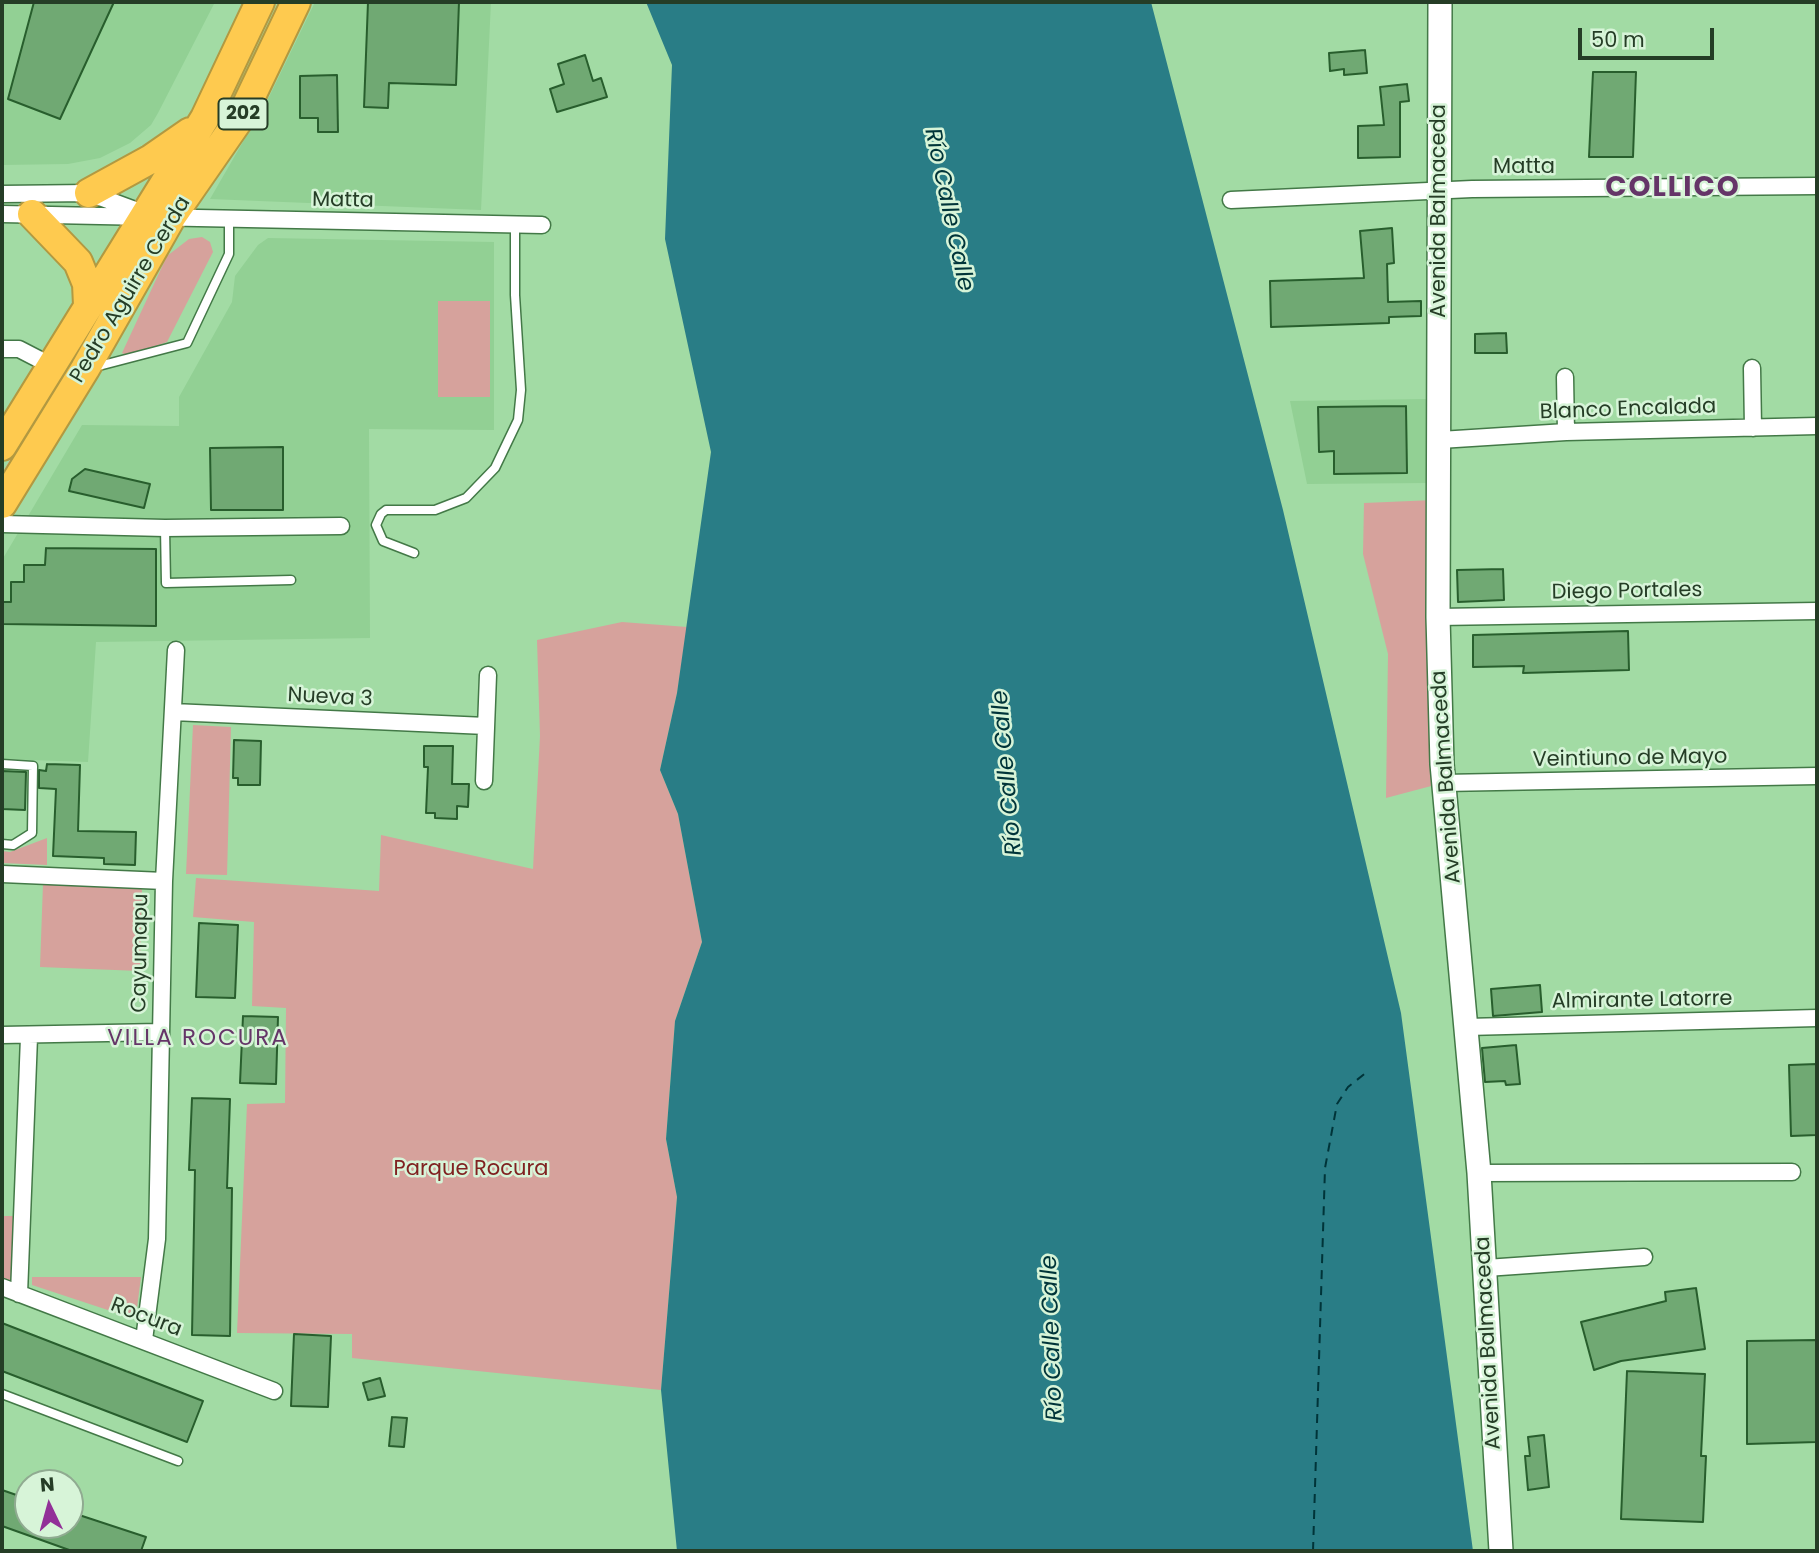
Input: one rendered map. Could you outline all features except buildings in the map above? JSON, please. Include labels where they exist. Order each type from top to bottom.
[{"type":"highway","name":"Pedro Aguirre Cerda","points":[[2,504],[85,369],[260,2]]},
{"type":"highway","name":"Pedro Aguirre Cerda","points":[[2,446],[88,305],[158,215],[242,116],[296,2]]},
{"type":"highway","points":[[89,193],[169,149],[205,118]]},
{"type":"highway","points":[[32,214],[78,262],[87,284],[88,305]]},
{"type":"main road","name":"Avenida Balmaceda","points":[[1440,2],[1440,440],[1437,617],[1443,783],[1479,1173],[1501,1551]]},
{"type":"street","name":"Matta","points":[[1231,200],[1440,190],[1817,186]]},
{"type":"street","name":"Matta","points":[[2,194],[89,193],[158,215]]},
{"type":"street","name":"Matta","points":[[2,214],[158,215],[229,220],[542,225]]},
{"type":"street","points":[[2,349],[19,349],[50,365]]},
{"type":"street","points":[[1752,368],[1753,428]]},
{"type":"street","points":[[1565,377],[1566,432]]},
{"type":"street","name":"Blanco Encalada","points":[[1440,440],[1566,432],[1817,426]]},
{"type":"street","points":[[2,524],[165,528],[341,526]]},
{"type":"street","name":"Diego Portales","points":[[1437,617],[1817,611]]},
{"type":"street","name":"Cayumapu","points":[[144,1339],[157,1239],[164,881],[176,650]]},
{"type":"street","points":[[484,781],[488,675]]},
{"type":"street","name":"Nueva 3","points":[[173,712],[486,726]]},
{"type":"street","name":"Veintiuno de Mayo","points":[[1443,783],[1817,776]]},
{"type":"street","points":[[2,874],[164,881]]},
{"type":"street","name":"Almirante Latorre","points":[[1467,1027],[1817,1018]]},
{"type":"street","points":[[2,1035],[29,1037],[160,1032]]},
{"type":"street","points":[[19,1294],[29,1037]]},
{"type":"street","points":[[1479,1173],[1792,1172]]},
{"type":"street","points":[[1486,1268],[1644,1257]]},
{"type":"street","name":"Rocura","points":[[2,1287],[144,1339],[274,1391]]},
{"type":"lane","points":[[85,369],[187,343],[229,254],[229,220]]},
{"type":"lane","points":[[414,553],[383,541],[376,525],[381,514],[386,510],[435,510],[466,498],[495,468],[518,420],[521,390],[515,295],[515,224]]},
{"type":"lane","points":[[165,528],[166,583],[292,580]]},
{"type":"lane","points":[[2,764],[33,766],[32,833],[13,845],[2,844]]},
{"type":"lane","points":[[2,1394],[178,1461]]},
{"type":"shaded area","points":[[2,2],[215,2],[151,125],[130,143],[100,158],[68,164],[2,165]]},
{"type":"shaded area","points":[[315,2],[491,2],[481,210],[210,199],[270,95]]},
{"type":"shaded area","points":[[268,238],[494,242],[494,430],[369,429],[370,638],[96,642],[88,762],[2,759],[2,560],[82,425],[179,426],[179,397],[232,302],[235,276],[258,245]]},
{"type":"shaded area","points":[[1426,399],[1428,483],[1307,484],[1290,401]]},
{"type":"green space","points":[[202,237],[210,242],[213,252],[167,342],[128,356],[122,353],[167,256],[189,239]]},
{"type":"green space","points":[[125,264],[129,266],[8,472],[4,470]]},
{"type":"green space","points":[[438,301],[490,301],[490,397],[438,397]]},
{"type":"green space","points":[[1434,500],[1435,785],[1386,798],[1388,654],[1363,554],[1364,503]]},
{"type":"green space","name":"Parque Rocura","points":[[622,622],[687,627],[677,693],[660,770],[678,814],[702,942],[675,1021],[666,1139],[677,1197],[661,1390],[352,1358],[352,1334],[237,1333],[247,1104],[285,1103],[286,1008],[252,1006],[254,922],[193,917],[196,878],[379,891],[381,835],[533,869],[540,736],[537,640]]},
{"type":"green space","points":[[193,725],[231,727],[227,875],[186,874]]},
{"type":"green space","points":[[47,838],[47,865],[2,863],[2,851],[10,852]]},
{"type":"green space","points":[[43,884],[142,889],[140,971],[40,967]]},
{"type":"green space","points":[[2,1216],[15,1216],[12,1283],[2,1279]]},
{"type":"green space","points":[[32,1277],[141,1277],[137,1308],[129,1317],[32,1285]]},
{"type":"water","name":"Río Calle Calle","points":[[646,2],[1151,2],[1283,510],[1401,1013],[1473,1551],[677,1551],[661,1390],[677,1197],[666,1139],[675,1021],[702,942],[678,814],[660,770],[677,693],[711,452],[665,239],[672,65]]},
{"type":"ferry route","points":[[1313,1551],[1325,1168],[1337,1104],[1348,1087],[1367,1072]]},
{"type":"district","name":"COLLICO","points":[[1673,189]]},
{"type":"district","name":"VILLA ROCURA","points":[[198,1039]]}]
